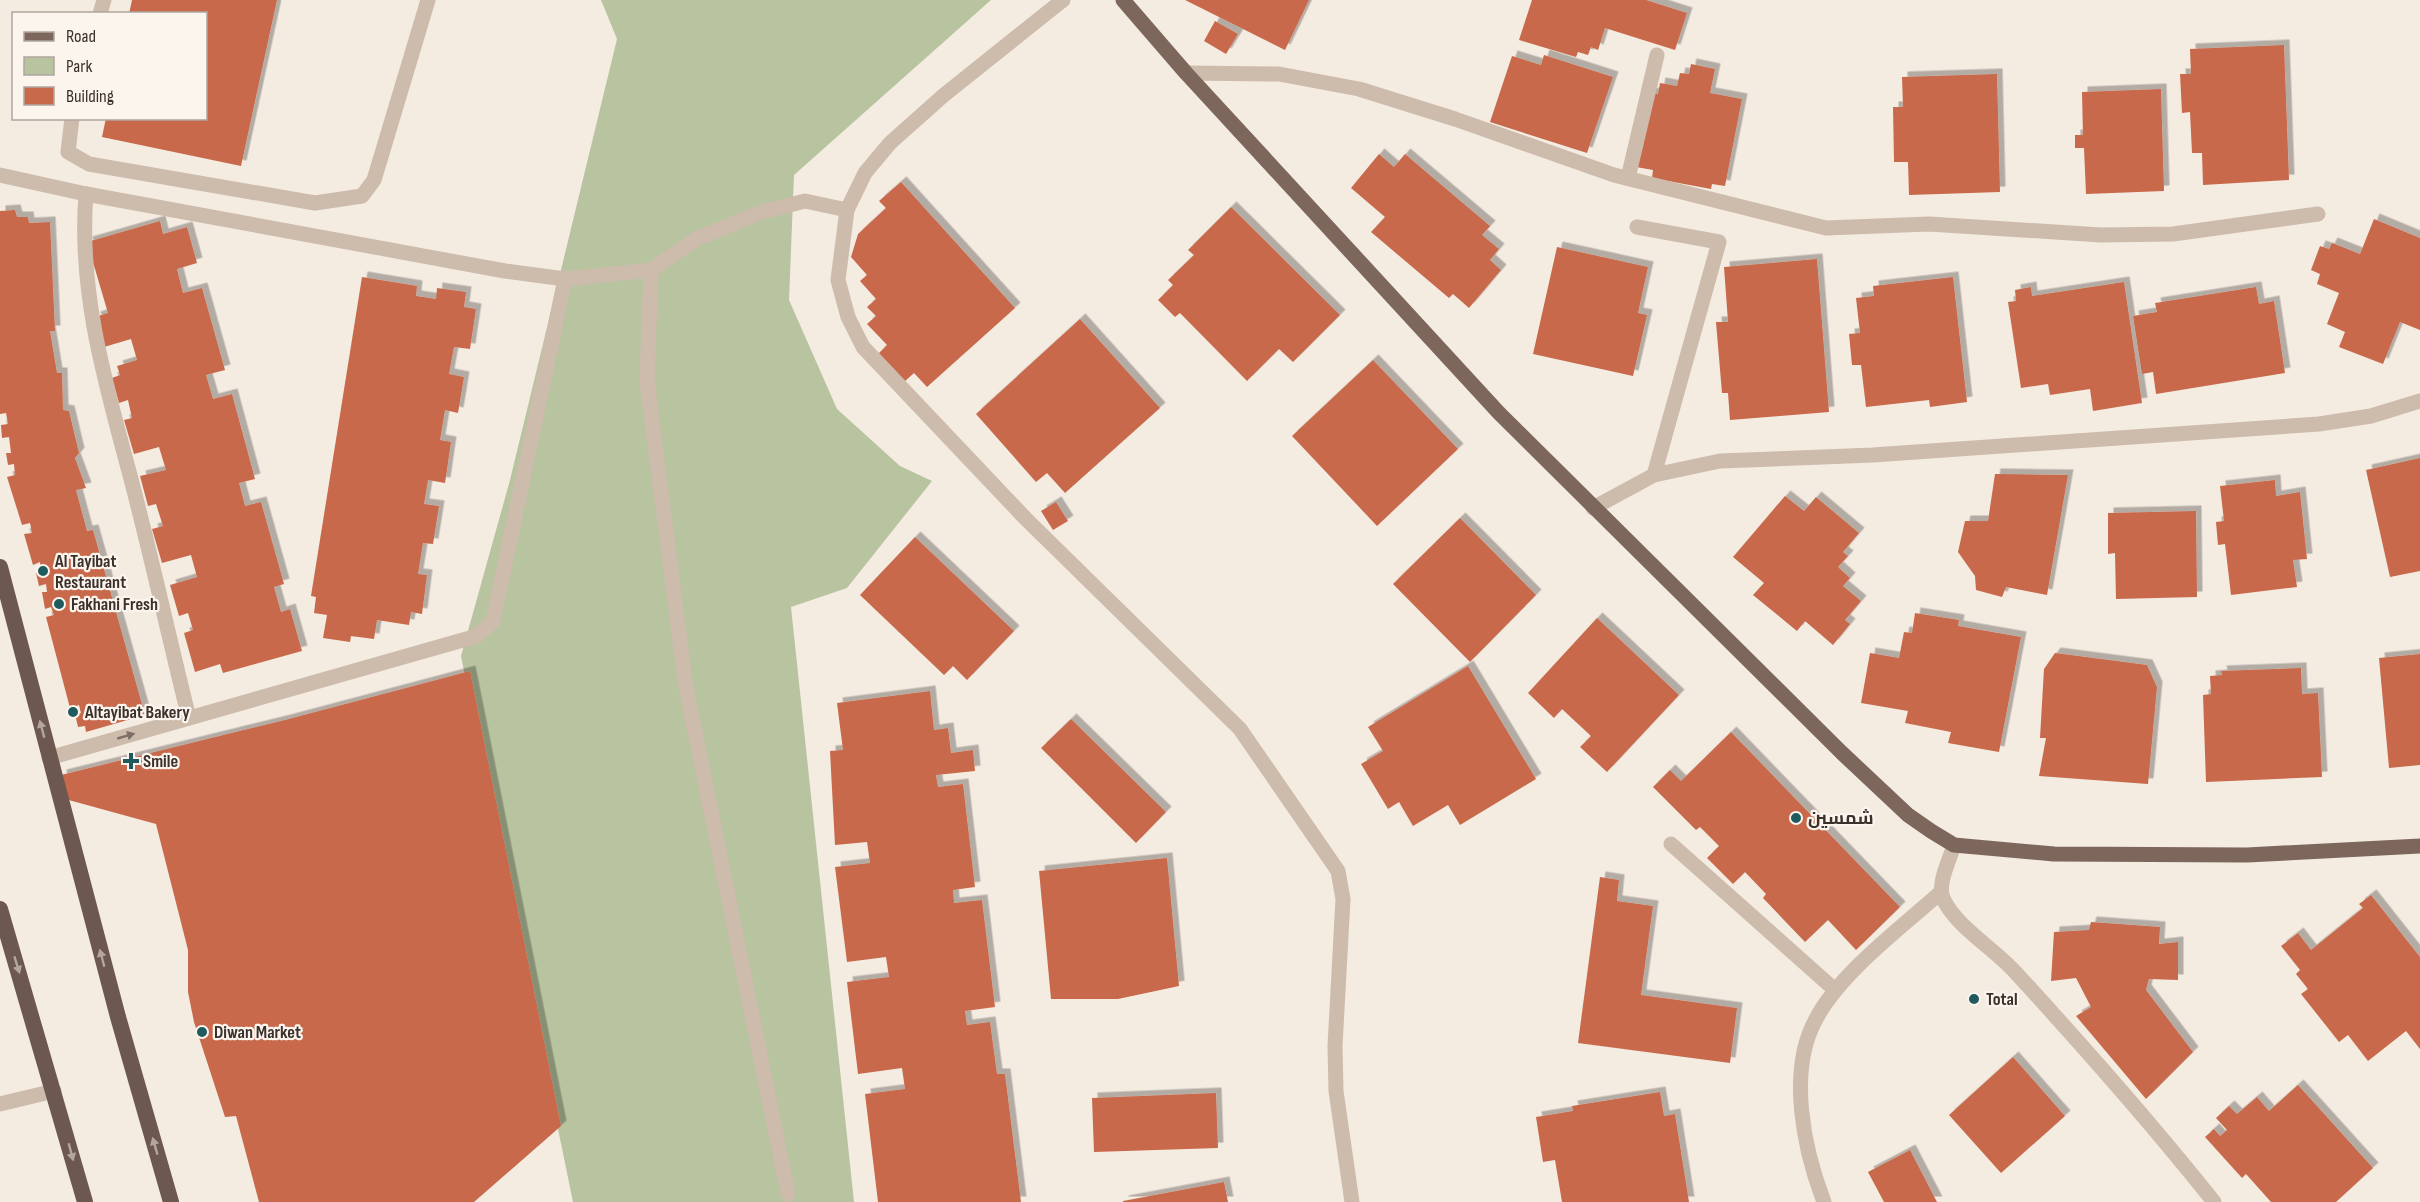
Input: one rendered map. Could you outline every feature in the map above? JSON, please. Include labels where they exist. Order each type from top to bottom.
[{"type":"highway","points":[[0,567],[118,1017],[171,1202]]},
{"type":"highway","points":[[0,909],[85,1202]]},
{"type":"main road","points":[[1123,0],[1186,73],[1499,413],[1593,508],[1908,815],[1954,845],[2054,854],[2247,855],[2420,846]]},
{"type":"street","points":[[72,120],[68,152],[89,164],[315,202],[362,196],[374,180],[428,0]]},
{"type":"street","points":[[1063,0],[944,95],[890,143],[865,173],[847,210],[837,280],[848,317],[863,346],[1026,519],[1240,729],[1338,871],[1343,899],[1335,1046],[1336,1091],[1352,1202]]},
{"type":"street","points":[[1628,178],[1657,55]]},
{"type":"street","points":[[1186,73],[1279,75],[1359,89],[1628,178],[1826,228],[1929,224],[2101,235],[2173,234],[2318,213]]},
{"type":"street","points":[[0,175],[86,194],[565,279],[651,270],[696,239],[762,213],[805,201],[847,210]]},
{"type":"street","points":[[86,194],[84,225],[86,284],[107,399],[130,479],[189,718]]},
{"type":"street","points":[[1637,226],[1719,242],[1654,476]]},
{"type":"street","points":[[651,270],[647,381],[685,682],[788,1194]]},
{"type":"street","points":[[49,758],[477,636],[493,621],[565,279]]},
{"type":"street","points":[[1593,508],[1654,476],[1720,461],[1873,455],[2319,424],[2371,416],[2420,401]]},
{"type":"street","points":[[1671,844],[1835,990]]},
{"type":"street","points":[[1824,1202],[1805,1146],[1802,1100],[1803,1058],[1815,1020],[1835,990],[1941,892],[1954,845]]},
{"type":"street","points":[[1941,892],[1944,901],[1960,920],[2014,970],[2148,1121],[2214,1202]]},
{"type":"street","points":[[0,1104],[54,1091]]},
{"type":"green space","points":[[601,0],[991,0],[794,175],[789,300],[837,409],[900,466],[932,481],[847,588],[791,607],[854,1202],[573,1202],[461,656],[510,480],[617,39]]},
{"type":"building","points":[[132,0],[277,0],[241,166],[102,137],[106,120],[207,120],[207,12],[129,12]]},
{"type":"building","points":[[1185,0],[1309,0],[1285,50]]},
{"type":"building","points":[[1532,0],[1646,0],[1687,13],[1675,50],[1605,28],[1598,50],[1591,47],[1588,55],[1578,52],[1576,57],[1519,40]]},
{"type":"building","points":[[1215,21],[1238,34],[1226,54],[1204,41]]},
{"type":"building","points":[[2284,45],[2289,180],[2203,185],[2202,153],[2192,153],[2190,112],[2182,113],[2180,74],[2191,74],[2190,49]]},
{"type":"building","points":[[1544,55],[1613,77],[1587,153],[1490,122],[1512,56],[1541,65]]},
{"type":"building","points":[[1691,64],[1715,69],[1710,93],[1742,99],[1725,186],[1712,184],[1711,189],[1652,178],[1653,170],[1636,167],[1650,93],[1658,94],[1660,83],[1677,86],[1680,73],[1689,74]]},
{"type":"building","points":[[1997,74],[2000,192],[1909,195],[1908,162],[1894,162],[1893,107],[1903,107],[1902,77]]},
{"type":"building","points":[[2161,89],[2164,191],[2086,194],[2084,148],[2075,148],[2075,135],[2083,135],[2082,92]]},
{"type":"building","points":[[1379,154],[1394,167],[1405,154],[1490,226],[1482,235],[1499,249],[1490,260],[1501,270],[1469,308],[1453,294],[1449,298],[1371,232],[1385,217],[1351,188]]},
{"type":"building","points":[[901,182],[1015,308],[927,387],[914,373],[904,382],[878,354],[887,345],[867,324],[876,316],[867,307],[876,299],[860,281],[867,275],[851,257],[858,234],[886,208],[879,201]]},
{"type":"building","points":[[1231,207],[1340,315],[1293,362],[1279,349],[1247,381],[1180,313],[1175,317],[1158,300],[1173,285],[1168,280],[1194,255],[1188,250]]},
{"type":"building","points":[[15,210],[17,217],[28,217],[29,223],[50,222],[55,331],[50,331],[57,373],[62,373],[63,410],[69,411],[79,453],[75,458],[86,488],[76,490],[87,531],[93,530],[145,715],[86,732],[85,726],[78,727],[75,714],[81,713],[79,705],[70,708],[46,617],[54,615],[51,607],[45,609],[42,592],[47,592],[46,584],[39,586],[36,573],[41,572],[40,562],[33,565],[24,534],[32,533],[30,523],[22,525],[7,477],[15,475],[14,464],[8,465],[6,453],[11,453],[9,437],[2,438],[1,425],[8,424],[6,413],[0,414],[0,211]]},
{"type":"building","points":[[2374,219],[2420,238],[2420,330],[2400,322],[2383,364],[2339,347],[2345,332],[2327,324],[2339,293],[2317,284],[2320,274],[2311,270],[2320,246],[2329,249],[2332,243],[2360,254]]},
{"type":"building","points":[[160,221],[163,234],[187,227],[197,263],[177,269],[183,293],[202,288],[225,370],[206,375],[213,399],[232,394],[255,479],[239,483],[245,506],[261,502],[284,584],[274,587],[281,612],[290,609],[302,651],[223,673],[220,664],[195,672],[184,633],[193,630],[188,613],[179,616],[170,585],[197,577],[191,555],[162,563],[152,529],[163,526],[156,504],[148,506],[140,476],[166,470],[159,447],[134,454],[124,420],[132,418],[128,400],[119,403],[112,378],[120,375],[117,366],[137,360],[131,339],[104,347],[95,317],[108,313],[87,242]]},
{"type":"building","points":[[1557,247],[1648,267],[1638,313],[1647,315],[1633,376],[1533,354]]},
{"type":"building","points":[[1817,259],[1829,412],[1730,420],[1728,393],[1722,393],[1716,322],[1728,322],[1724,267]]},
{"type":"building","points":[[362,277],[417,286],[416,296],[436,299],[437,288],[466,292],[464,307],[476,309],[470,349],[454,347],[449,374],[464,377],[458,413],[445,410],[440,440],[451,442],[445,483],[428,480],[424,504],[439,506],[433,544],[423,543],[418,574],[427,575],[422,614],[411,612],[409,625],[377,620],[374,639],[351,636],[350,642],[323,638],[327,615],[314,613],[316,597],[311,596]]},
{"type":"building","points":[[1953,277],[1967,402],[1930,407],[1929,400],[1866,407],[1861,365],[1852,365],[1849,334],[1860,333],[1856,298],[1874,296],[1873,286]]},
{"type":"building","points":[[2124,282],[2142,403],[2093,411],[2090,389],[2050,395],[2048,384],[2021,388],[2008,302],[2016,301],[2015,290],[2031,287],[2032,296]]},
{"type":"building","points":[[2256,287],[2259,304],[2274,301],[2285,373],[2156,394],[2153,372],[2142,374],[2133,316],[2157,312],[2155,303]]},
{"type":"building","points":[[1080,319],[1160,408],[1065,493],[1047,473],[1036,482],[976,414]]},
{"type":"building","points":[[1373,360],[1458,449],[1377,526],[1292,436]]},
{"type":"building","points":[[2420,458],[2420,571],[2390,577],[2366,470]]},
{"type":"building","points":[[1995,474],[2068,475],[2047,595],[2006,587],[2002,597],[1976,590],[1975,576],[1958,552],[1965,521],[1988,521]]},
{"type":"building","points":[[2275,480],[2276,496],[2300,492],[2307,559],[2293,560],[2297,587],[2231,595],[2225,544],[2218,545],[2216,522],[2224,521],[2220,486]]},
{"type":"building","points":[[1785,496],[1804,511],[1816,497],[1859,533],[1843,552],[1848,556],[1838,567],[1850,578],[1843,586],[1861,601],[1845,620],[1850,624],[1833,645],[1805,621],[1797,631],[1753,595],[1764,583],[1733,557]]},
{"type":"building","points":[[1056,502],[1068,521],[1053,530],[1041,511]]},
{"type":"building","points":[[2196,511],[2197,597],[2116,599],[2115,553],[2108,554],[2108,513]]},
{"type":"building","points":[[1460,518],[1536,595],[1470,662],[1393,584]]},
{"type":"building","points":[[915,537],[1014,631],[967,680],[953,666],[944,675],[860,595]]},
{"type":"building","points":[[1915,613],[1959,620],[1958,626],[2021,637],[1999,752],[1948,743],[1951,732],[1905,723],[1908,711],[1861,703],[1870,653],[1899,658],[1904,632],[1912,633]]},
{"type":"building","points":[[1597,618],[1679,695],[1607,772],[1580,747],[1591,736],[1562,709],[1554,718],[1528,693]]},
{"type":"building","points":[[2055,653],[2147,665],[2157,687],[2148,784],[2039,776],[2046,738],[2040,738],[2044,669]]},
{"type":"building","points":[[2420,654],[2420,765],[2389,768],[2379,658]]},
{"type":"building","points":[[1468,666],[1536,779],[1460,825],[1448,805],[1413,826],[1399,802],[1388,809],[1361,764],[1383,751],[1368,727]]},
{"type":"building","points":[[2301,668],[2302,694],[2318,693],[2322,777],[2206,782],[2203,695],[2211,694],[2210,676],[2222,675],[2221,671]]},
{"type":"building","points":[[470,671],[561,1126],[474,1202],[259,1202],[236,1116],[225,1117],[194,1022],[188,992],[188,950],[156,824],[65,799],[61,775],[285,720]]},
{"type":"building","points":[[930,691],[934,730],[948,728],[951,753],[973,750],[975,771],[936,775],[938,787],[963,784],[975,887],[953,890],[954,903],[982,900],[995,1007],[965,1011],[967,1025],[990,1022],[997,1074],[1005,1074],[1021,1202],[878,1202],[865,1094],[905,1089],[902,1068],[858,1074],[847,982],[889,977],[886,957],[847,962],[835,867],[870,863],[867,842],[835,845],[830,751],[843,750],[837,703]]},
{"type":"building","points":[[1071,719],[1166,812],[1136,843],[1041,748]]},
{"type":"building","points":[[1731,732],[1900,907],[1856,950],[1828,920],[1805,942],[1763,898],[1766,894],[1745,872],[1733,884],[1707,858],[1719,846],[1700,827],[1696,830],[1653,787],[1670,770],[1681,781]]},
{"type":"building","points":[[1167,858],[1179,986],[1118,999],[1051,999],[1039,871]]},
{"type":"building","points":[[1600,877],[1619,880],[1617,901],[1653,906],[1641,995],[1737,1008],[1730,1063],[1578,1043]]},
{"type":"building","points":[[2371,895],[2420,957],[2420,1049],[2406,1031],[2368,1061],[2348,1035],[2339,1042],[2301,994],[2308,989],[2296,974],[2300,970],[2281,946],[2298,933],[2311,950],[2363,908],[2359,904]]},
{"type":"building","points":[[2091,922],[2160,927],[2159,944],[2178,942],[2178,980],[2149,979],[2146,990],[2193,1052],[2146,1099],[2076,1016],[2091,1007],[2076,978],[2051,981],[2054,932],[2089,930]]},
{"type":"building","points":[[2013,1057],[2065,1116],[2001,1173],[1949,1115]]},
{"type":"building","points":[[2298,1085],[2373,1168],[2336,1202],[2271,1202],[2246,1174],[2242,1178],[2205,1137],[2214,1129],[2220,1136],[2227,1130],[2216,1118],[2229,1106],[2237,1114],[2257,1097],[2269,1111]]},
{"type":"building","points":[[1660,1092],[1664,1116],[1675,1114],[1689,1202],[1562,1202],[1555,1160],[1543,1162],[1536,1117],[1573,1111],[1572,1106]]},
{"type":"building","points":[[1216,1093],[1218,1148],[1094,1152],[1092,1098]]},
{"type":"building","points":[[1910,1150],[1937,1202],[1884,1202],[1868,1172]]},
{"type":"building","points":[[1224,1182],[1228,1202],[1123,1202],[1123,1201]]},
{"type":"place","name":"Al Tayibat Restaurant","points":[[43,571]]},
{"type":"place","name":"Fakhani Fresh","points":[[59,604]]},
{"type":"place","name":"Altayibat Bakery","points":[[73,712]]},
{"type":"place","name":"Smile","points":[[131,761]]},
{"type":"place","name":"شمسين","points":[[1796,818]]},
{"type":"place","name":"Total","points":[[1974,999]]},
{"type":"place","name":"Diwan Market","points":[[202,1032]]}]
